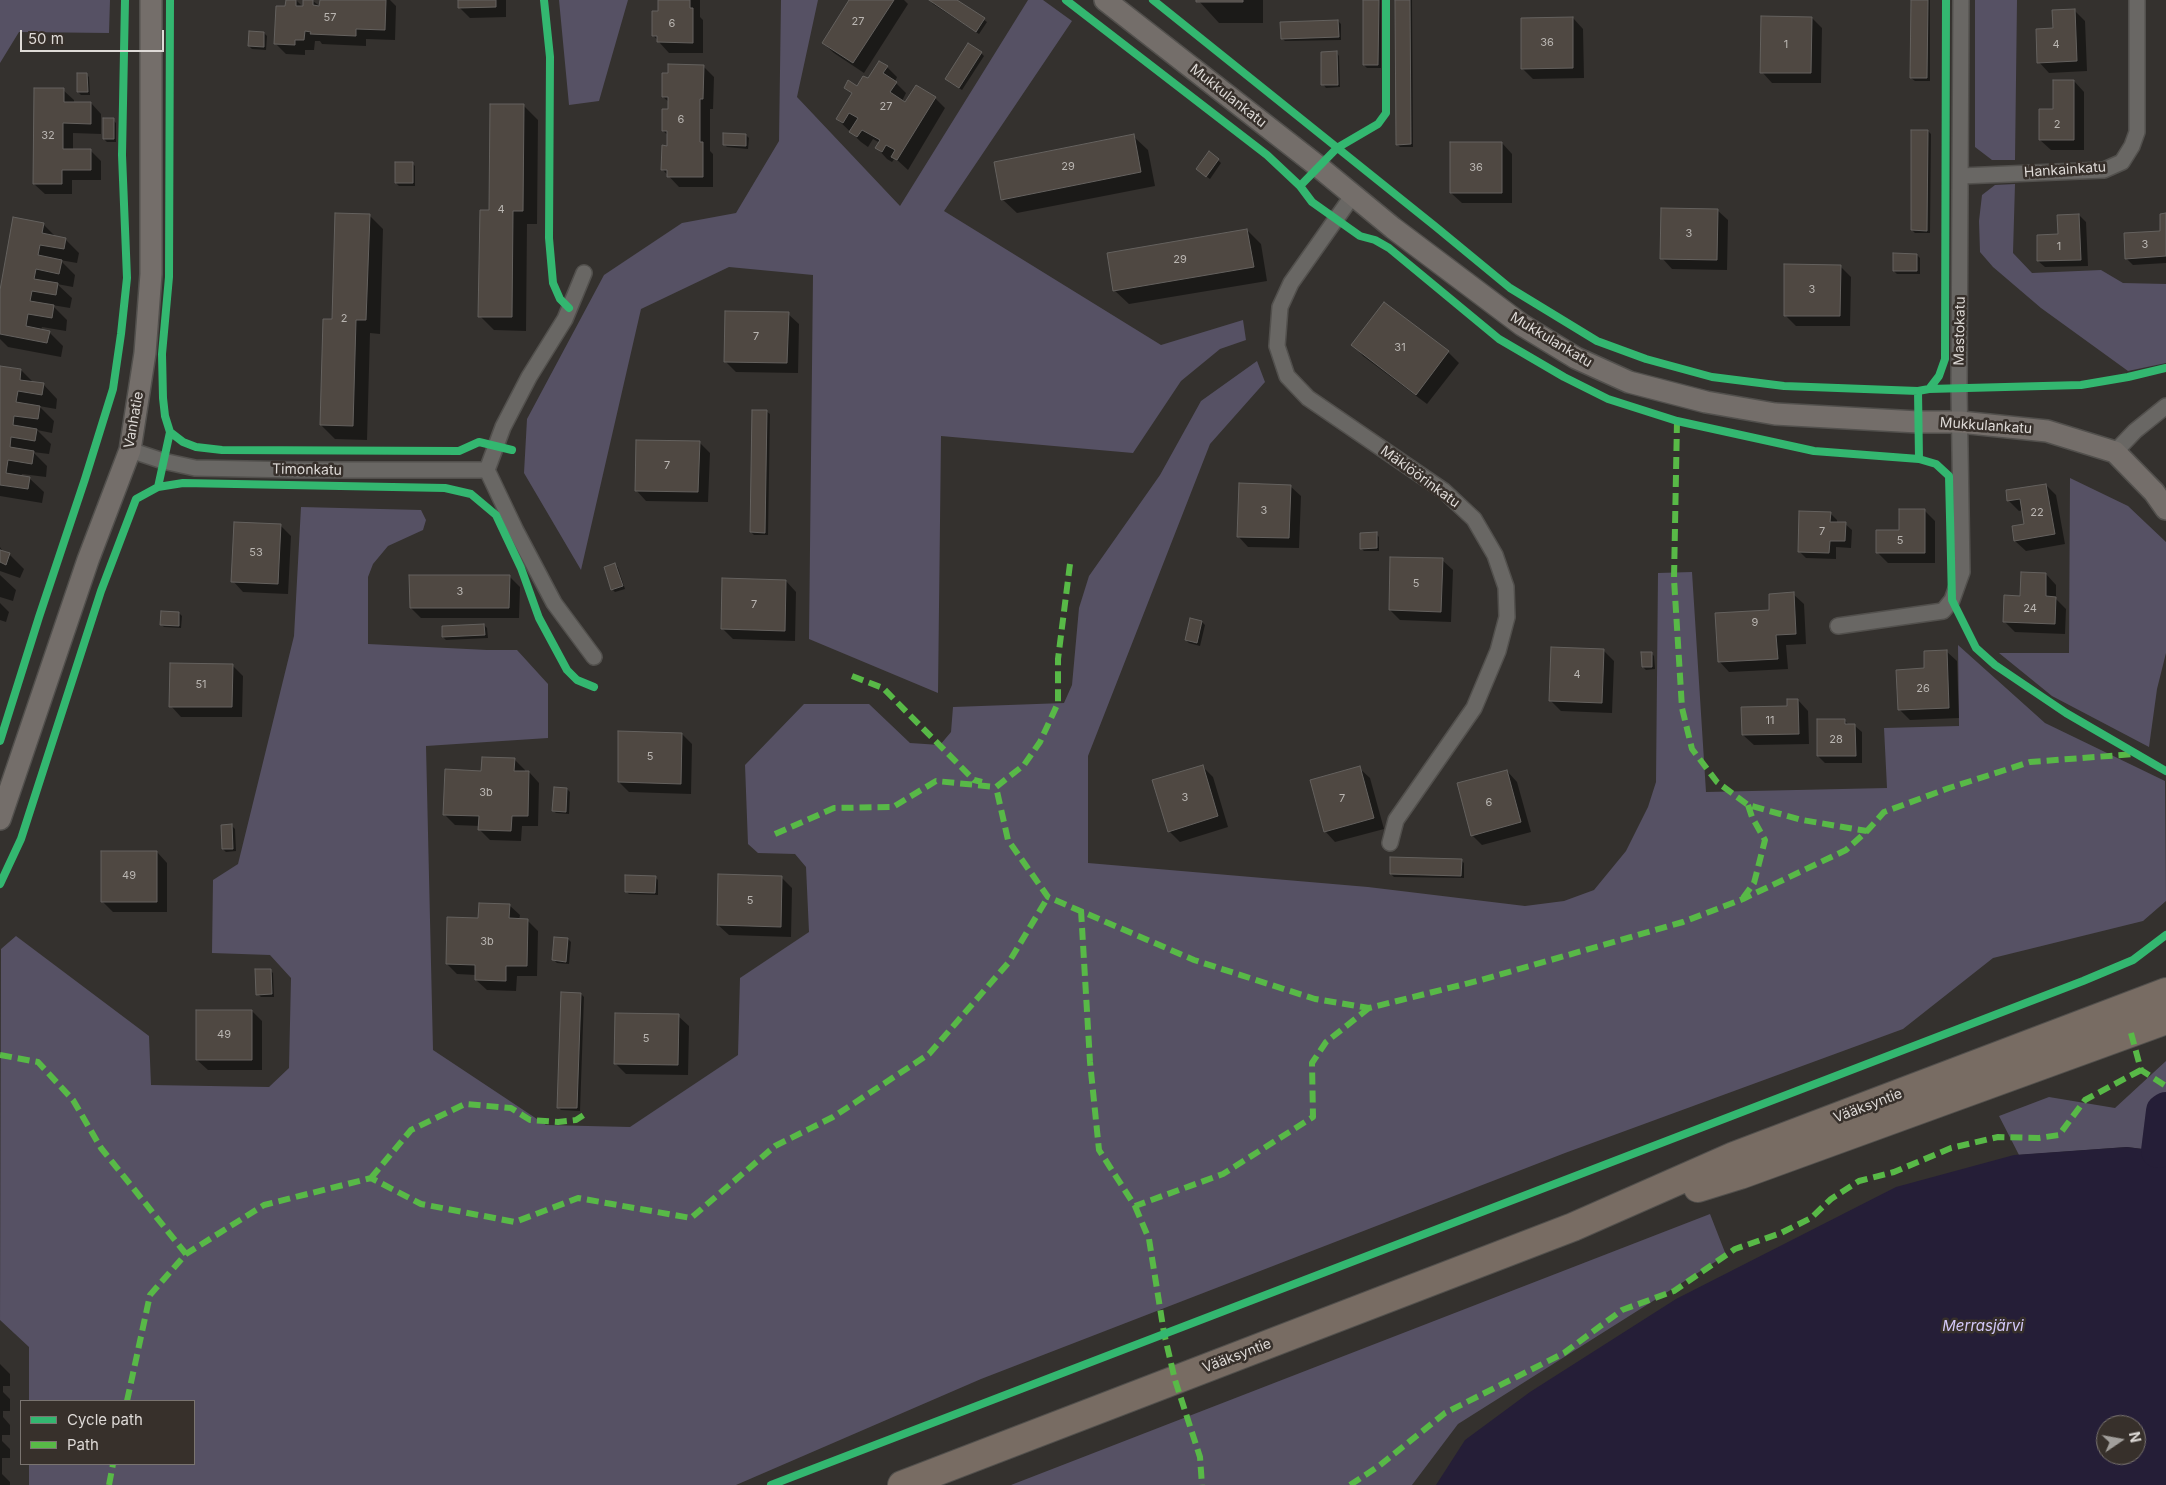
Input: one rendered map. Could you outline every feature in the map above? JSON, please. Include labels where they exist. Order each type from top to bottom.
[{"type":"highway","name":"Vääksyntie","points":[[902,1485],[1573,1227],[1734,1156],[2166,992]]},
{"type":"highway","name":"Vääksyntie","points":[[1573,1227],[1740,1175],[2166,1020]]},
{"type":"street","name":"Vanhatie","points":[[0,819],[88,560],[130,450],[145,353],[151,274],[151,0]]},
{"type":"street","name":"Mukkulankatu","points":[[1105,0],[1393,228],[1522,325],[1576,358],[1629,382],[1706,402],[1776,414],[1918,422],[1960,422],[2047,431],[2115,452]]},
{"type":"street","name":"Mastokatu","points":[[1838,626],[1943,611],[1952,600],[1962,572],[1960,422],[1961,0]]},
{"type":"street","name":"Hankainkatu","points":[[1961,176],[2104,170],[2122,162],[2132,146],[2137,132],[2137,0]]},
{"type":"street","name":"Mäklöörinkatu","points":[[1352,195],[1291,283],[1280,306],[1277,346],[1287,376],[1308,398],[1444,491],[1474,519],[1495,555],[1506,587],[1506,617],[1498,652],[1474,708],[1396,820],[1390,843]]},
{"type":"street","points":[[584,273],[565,319],[529,378],[503,427],[487,470],[516,531],[554,603],[594,657]]},
{"type":"street","points":[[2166,406],[2115,452],[2154,492],[2166,509]]},
{"type":"street","name":"Timonkatu","points":[[130,450],[163,461],[195,468],[487,470]]},
{"type":"shaded area","points":[[0,0],[110,0],[109,33],[19,32],[0,63]]},
{"type":"shaded area","points":[[559,0],[628,0],[599,101],[569,105]]},
{"type":"shaded area","points":[[781,0],[818,0],[797,97],[900,206],[1028,0],[1043,0],[1072,21],[944,211],[1161,345],[1243,320],[1246,340],[1220,349],[1181,381],[1133,453],[941,436],[938,693],[809,639],[813,275],[729,267],[641,309],[581,570],[524,473],[527,419],[604,275],[682,223],[736,213],[779,141]]},
{"type":"shaded area","points":[[1975,0],[2017,0],[2015,160],[1992,160],[1975,147]]},
{"type":"shaded area","points":[[2015,184],[2013,253],[2032,273],[2101,270],[2123,283],[2166,284],[2166,363],[2128,371],[2041,308],[1993,267],[1980,252],[1979,221],[1982,195],[1995,185]]},
{"type":"shaded area","points":[[1257,361],[1265,382],[1210,444],[1088,756],[1088,863],[1368,887],[1525,906],[1564,901],[1594,890],[1626,851],[1648,807],[1656,782],[1658,573],[1692,572],[1706,792],[1887,788],[1884,728],[1959,726],[1958,645],[2045,723],[2165,781],[2166,901],[2143,921],[1993,958],[1903,1029],[1565,1153],[981,1379],[736,1485],[29,1485],[29,1465],[195,1465],[195,1400],[29,1400],[29,1347],[0,1320],[1,949],[16,936],[149,1036],[151,1085],[269,1087],[289,1068],[291,978],[270,955],[212,953],[213,880],[238,864],[294,636],[301,507],[421,510],[426,520],[423,530],[388,546],[373,564],[368,577],[368,644],[517,650],[548,684],[548,738],[426,746],[433,1050],[546,1125],[630,1127],[738,1055],[740,978],[809,932],[806,867],[795,854],[758,853],[748,844],[745,765],[804,704],[869,704],[910,743],[940,745],[951,732],[953,707],[1064,703],[1072,685],[1079,608],[1089,576],[1160,475],[1201,401]]},
{"type":"shaded area","points":[[2070,478],[2128,506],[2166,542],[2166,653],[2157,689],[2149,747],[2052,696],[1999,653],[2069,653]]},
{"type":"shaded area","points":[[2166,1061],[2166,1152],[2127,1147],[2019,1155],[1999,1116],[2049,1097],[2115,1108]]},
{"type":"shaded area","points":[[1710,1214],[1726,1255],[1458,1424],[1412,1485],[1011,1485]]},
{"type":"water","name":"Merrasjärvi","points":[[2127,1147],[2166,1152],[2166,1485],[1436,1485],[1465,1440],[1530,1392],[1676,1299],[1896,1187],[2014,1155]]},
{"type":"building","points":[[286,0],[296,0],[296,6],[303,6],[303,0],[313,0],[313,5],[319,6],[320,0],[386,0],[385,30],[356,29],[356,36],[310,34],[311,32],[305,31],[304,40],[295,40],[295,45],[274,44],[276,6],[285,6]]},
{"type":"building","points":[[458,0],[496,0],[496,7],[458,8]]},
{"type":"building","points":[[658,0],[690,0],[690,8],[693,8],[693,43],[657,42],[657,36],[652,36],[652,11],[658,11]]},
{"type":"building","points":[[849,0],[894,0],[853,63],[822,43]]},
{"type":"building","points":[[929,0],[957,0],[985,18],[976,32]]},
{"type":"building","points":[[1196,0],[1243,0],[1243,2],[1196,2]]},
{"type":"building","points":[[1363,0],[1379,0],[1378,65],[1363,65]]},
{"type":"building","points":[[1395,0],[1410,0],[1411,144],[1396,145]]},
{"type":"building","points":[[1911,0],[1928,0],[1927,78],[1910,78]]},
{"type":"building","points":[[2075,9],[2077,61],[2037,63],[2036,29],[2053,28],[2052,10]]},
{"type":"building","points":[[1761,16],[1812,17],[1811,73],[1760,73]]},
{"type":"building","points":[[1573,17],[1573,68],[1521,69],[1521,18]]},
{"type":"building","points":[[1338,20],[1339,37],[1281,39],[1280,22]]},
{"type":"building","points":[[249,31],[264,32],[264,47],[248,46]]},
{"type":"building","points":[[968,43],[982,52],[959,88],[945,79]]},
{"type":"building","points":[[1337,51],[1338,85],[1321,85],[1321,52]]},
{"type":"building","points":[[879,61],[888,66],[883,73],[897,82],[890,92],[905,102],[916,85],[936,97],[897,160],[891,157],[895,150],[886,145],[882,152],[875,148],[880,140],[862,130],[857,137],[849,132],[858,118],[849,113],[843,123],[836,119],[852,93],[844,88],[848,80],[857,86],[863,76],[868,78]]},
{"type":"building","points":[[668,64],[704,65],[703,99],[700,99],[700,142],[703,142],[703,177],[667,177],[667,170],[661,170],[662,145],[667,146],[667,131],[662,131],[662,109],[668,109],[668,97],[662,97],[662,73],[668,73]]},
{"type":"building","points":[[77,73],[87,73],[88,92],[77,92]]},
{"type":"building","points":[[2053,80],[2074,80],[2074,140],[2039,140],[2039,109],[2053,109]]},
{"type":"building","points":[[34,88],[64,88],[64,102],[91,102],[91,124],[63,123],[63,149],[91,149],[91,170],[62,170],[62,184],[33,184]]},
{"type":"building","points":[[490,104],[524,104],[523,211],[513,211],[512,317],[478,317],[480,210],[489,210]]},
{"type":"building","points":[[103,118],[114,118],[114,139],[103,139]]},
{"type":"building","points":[[1911,130],[1928,130],[1927,231],[1911,230]]},
{"type":"building","points":[[723,133],[746,134],[746,146],[723,145]]},
{"type":"building","points":[[1134,134],[1141,172],[1001,200],[994,162]]},
{"type":"building","points":[[1450,142],[1502,142],[1502,193],[1450,193]]},
{"type":"building","points":[[1209,151],[1219,159],[1206,177],[1196,169]]},
{"type":"building","points":[[395,162],[413,162],[413,183],[395,183]]},
{"type":"building","points":[[1661,208],[1718,209],[1717,260],[1660,259]]},
{"type":"building","points":[[335,213],[370,214],[366,320],[356,320],[353,426],[320,425],[323,319],[332,319]]},
{"type":"building","points":[[2166,213],[2166,256],[2125,259],[2124,233],[2160,231],[2160,214]]},
{"type":"building","points":[[2079,214],[2081,260],[2037,261],[2037,235],[2058,234],[2057,215]]},
{"type":"building","points":[[13,217],[44,223],[42,233],[66,238],[64,249],[40,245],[38,255],[62,260],[59,274],[36,269],[34,279],[58,283],[56,295],[32,291],[30,301],[54,305],[52,318],[28,314],[26,326],[50,331],[47,343],[0,334],[0,290]]},
{"type":"building","points":[[1247,229],[1254,267],[1113,291],[1107,253]]},
{"type":"building","points":[[1893,253],[1917,254],[1917,271],[1893,271]]},
{"type":"building","points":[[1784,264],[1841,265],[1840,316],[1784,316]]},
{"type":"building","points":[[1384,302],[1449,351],[1416,395],[1351,345]]},
{"type":"building","points":[[725,311],[789,312],[787,363],[724,362]]},
{"type":"building","points":[[0,366],[21,369],[20,380],[44,383],[42,395],[18,391],[16,402],[40,406],[38,419],[14,416],[13,425],[37,429],[35,441],[11,437],[10,447],[34,451],[32,464],[8,460],[6,473],[30,477],[28,489],[0,485]]},
{"type":"building","points":[[752,410],[767,410],[765,533],[750,532]]},
{"type":"building","points":[[636,440],[700,441],[698,492],[635,491]]},
{"type":"building","points":[[1239,483],[1291,485],[1289,538],[1237,537]]},
{"type":"building","points":[[2046,484],[2055,534],[2014,541],[2012,526],[2024,524],[2020,499],[2007,501],[2006,490]]},
{"type":"building","points":[[1899,509],[1925,509],[1925,553],[1876,553],[1876,530],[1899,530]]},
{"type":"building","points":[[1799,511],[1831,512],[1830,522],[1846,522],[1845,541],[1830,541],[1829,553],[1798,552]]},
{"type":"building","points":[[234,522],[281,524],[278,584],[231,582]]},
{"type":"building","points":[[1377,532],[1377,548],[1360,549],[1360,533]]},
{"type":"building","points":[[0,550],[10,553],[6,565],[0,562]]},
{"type":"building","points":[[1390,557],[1443,558],[1441,612],[1389,610]]},
{"type":"building","points":[[615,563],[623,586],[611,590],[604,567]]},
{"type":"building","points":[[2021,572],[2046,573],[2046,596],[2056,597],[2055,624],[2003,622],[2004,595],[2020,596]]},
{"type":"building","points":[[409,575],[510,575],[509,608],[410,608]]},
{"type":"building","points":[[722,578],[786,580],[785,631],[721,629]]},
{"type":"building","points":[[1794,592],[1796,634],[1776,635],[1778,659],[1718,662],[1715,613],[1769,610],[1769,594]]},
{"type":"building","points":[[161,611],[179,612],[179,626],[160,625]]},
{"type":"building","points":[[1190,618],[1202,621],[1197,643],[1185,640]]},
{"type":"building","points":[[484,624],[485,635],[442,637],[442,626]]},
{"type":"building","points":[[1551,647],[1604,649],[1602,703],[1549,701]]},
{"type":"building","points":[[1947,650],[1949,708],[1898,710],[1896,670],[1924,668],[1924,651]]},
{"type":"building","points":[[1641,652],[1652,652],[1652,667],[1642,667]]},
{"type":"building","points":[[170,663],[233,664],[232,707],[169,707]]},
{"type":"building","points":[[1787,699],[1798,699],[1799,734],[1742,735],[1741,707],[1787,706]]},
{"type":"building","points":[[1817,719],[1845,719],[1845,724],[1855,724],[1856,756],[1817,756]]},
{"type":"building","points":[[618,731],[682,733],[681,784],[618,782]]},
{"type":"building","points":[[482,757],[515,758],[514,771],[529,771],[528,816],[512,816],[511,831],[478,830],[479,816],[443,815],[445,769],[481,771]]},
{"type":"building","points":[[1203,765],[1218,816],[1168,832],[1152,780]]},
{"type":"building","points":[[1360,766],[1374,818],[1324,832],[1310,780]]},
{"type":"building","points":[[1507,770],[1521,822],[1471,836],[1457,783]]},
{"type":"building","points":[[554,787],[567,788],[566,812],[552,811]]},
{"type":"building","points":[[232,824],[233,849],[222,849],[221,825]]},
{"type":"building","points":[[101,851],[157,851],[157,902],[101,902]]},
{"type":"building","points":[[1390,857],[1462,859],[1461,876],[1390,874]]},
{"type":"building","points":[[718,874],[782,876],[781,927],[717,925]]},
{"type":"building","points":[[625,875],[656,876],[655,893],[625,892]]},
{"type":"building","points":[[479,903],[510,904],[509,918],[528,919],[527,966],[506,966],[506,981],[475,980],[475,965],[446,964],[447,917],[478,918]]},
{"type":"building","points":[[554,937],[568,938],[566,962],[552,960]]},
{"type":"building","points":[[255,969],[271,969],[272,994],[256,995]]},
{"type":"building","points":[[561,992],[581,993],[577,1108],[557,1108]]},
{"type":"building","points":[[196,1010],[252,1010],[252,1060],[196,1060]]},
{"type":"building","points":[[615,1013],[679,1014],[678,1065],[614,1064]]},
{"type":"waterway","points":[[2158,1151],[2163,1111],[2166,1109]]},
{"type":"marked path","points":[[1677,421],[1674,579],[1682,708],[1692,749],[1717,782],[1748,805],[1802,820],[1867,831]]},
{"type":"marked path","points":[[1070,564],[1058,659],[1058,703],[1040,742],[1024,765],[996,787],[1008,840],[1048,897],[1194,960],[1315,999],[1369,1008],[1481,980],[1683,922],[1743,899],[1846,850],[1884,812],[1949,788],[2030,762],[2135,754]]},
{"type":"marked path","points":[[852,676],[883,688],[974,780],[982,782]]},
{"type":"marked path","points":[[775,834],[834,808],[893,807],[936,781],[996,787]]},
{"type":"marked path","points":[[1743,898],[1754,883],[1765,840],[1752,817],[1748,805]]},
{"type":"marked path","points":[[127,1400],[150,1295],[186,1254],[264,1205],[371,1178],[421,1204],[515,1222],[578,1198],[691,1218],[775,1146],[833,1117],[929,1054],[1009,962],[1048,897]]},
{"type":"marked path","points":[[1081,910],[1090,1062],[1099,1150],[1135,1206],[1223,1174],[1313,1117],[1312,1063],[1326,1042],[1369,1008]]},
{"type":"marked path","points":[[2131,1033],[2141,1070],[2166,1086]]},
{"type":"marked path","points":[[0,1055],[38,1062],[73,1100],[101,1148],[186,1254]]},
{"type":"marked path","points":[[1350,1485],[1379,1466],[1445,1413],[1564,1353],[1622,1310],[1674,1291],[1735,1249],[1781,1233],[1811,1218],[1831,1199],[1859,1181],[1894,1172],[1951,1148],[1998,1137],[2039,1138],[2059,1135],[2085,1100],[2141,1070]]},
{"type":"marked path","points":[[371,1178],[411,1130],[465,1104],[511,1108],[530,1120],[558,1122],[576,1120],[588,1112]]},
{"type":"marked path","points":[[1135,1206],[1149,1239],[1164,1333],[1175,1380],[1200,1457],[1202,1485]]},
{"type":"marked path","points":[[109,1485],[113,1465]]},
{"type":"cycle path","points":[[0,741],[113,389],[127,278],[122,155],[125,0]]},
{"type":"cycle path","points":[[170,0],[169,277],[162,354],[163,398],[165,416],[170,432],[183,442],[196,447],[222,450],[459,451],[479,442],[512,450]]},
{"type":"cycle path","points":[[544,0],[550,57],[549,238],[553,283],[560,299],[569,308]]},
{"type":"cycle path","points":[[1066,0],[1267,155],[1300,186],[1312,202],[1360,236],[1375,240],[1389,248],[1499,339],[1564,377],[1608,399],[1677,421],[1814,451],[1919,459],[1936,464],[1949,476],[1952,600],[1976,648],[1995,665],[2066,713],[2166,771]]},
{"type":"cycle path","points":[[1153,0],[1510,288],[1597,341],[1646,359],[1712,377],[1784,386],[1918,391],[1929,389],[1939,376],[1945,359],[1946,0]]},
{"type":"cycle path","points":[[1300,186],[1337,148],[1378,124],[1386,113],[1386,0]]},
{"type":"cycle path","points":[[1929,389],[2081,385],[2166,368]]},
{"type":"cycle path","points":[[1918,391],[1919,459]]},
{"type":"cycle path","points":[[0,884],[21,839],[101,591],[136,499],[158,487],[170,432]]},
{"type":"cycle path","points":[[158,487],[183,483],[445,488],[471,494],[496,515],[521,568],[539,618],[567,670],[577,680],[594,687]]},
{"type":"cycle path","points":[[771,1485],[2083,981],[2133,960],[2166,935]]}]
